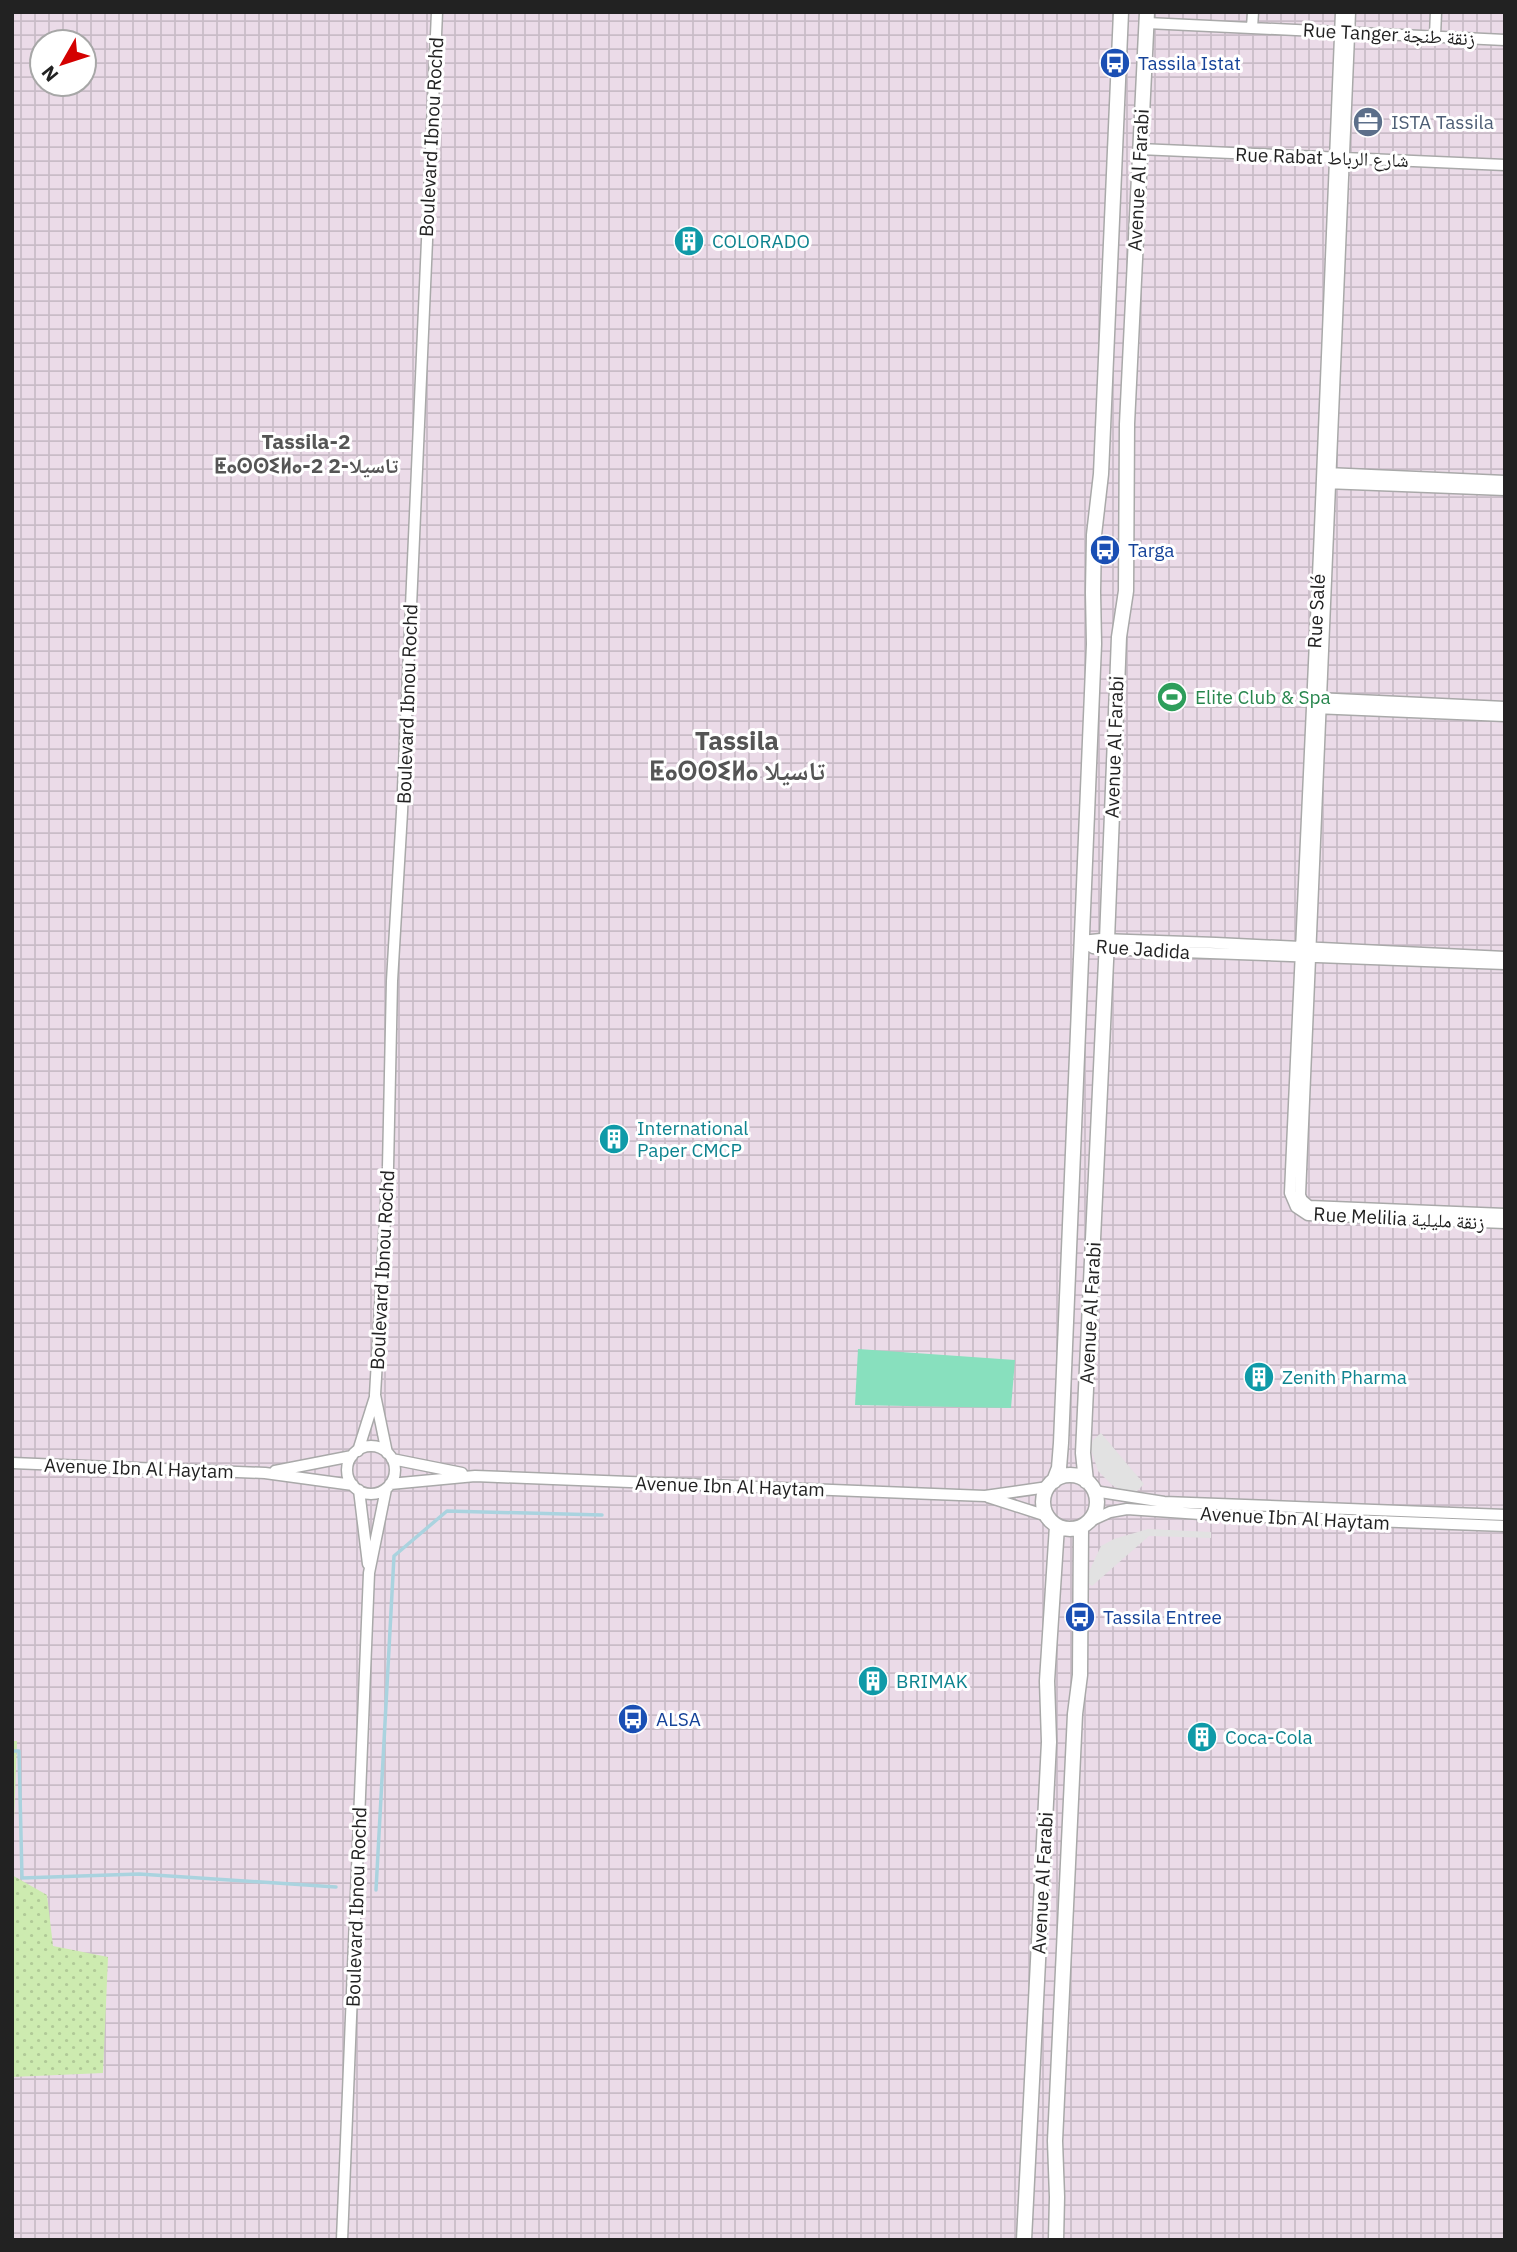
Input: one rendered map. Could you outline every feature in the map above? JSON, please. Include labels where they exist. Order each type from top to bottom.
[{"type":"street","name":"Boulevard Ibnou Rochd","points":[[355,1454],[375,1395],[388,1167],[392,981],[402,812],[437,12]]},
{"type":"street","name":"Avenue Al Farabi","points":[[1051,1484],[1061,1456],[1094,644],[1094,535],[1101,474],[1121,12]]},
{"type":"street","points":[[1252,28],[1253,12]]},
{"type":"street","name":"Rue Salé","points":[[1341,12],[1345,32]]},
{"type":"street","name":"Rue Salé","points":[[1299,1204],[1291,1199],[1290,1188],[1306,952],[1345,32],[1350,12]]},
{"type":"street","points":[[1435,36],[1436,12]]},
{"type":"street","name":"Avenue Al Farabi","points":[[1090,1486],[1083,1452],[1119,636],[1126,579],[1128,424],[1147,18]]},
{"type":"street","name":"Rue Tanger زنقة طنجة","points":[[1147,18],[1252,28],[1505,40]]},
{"type":"street","name":"Rue Rabat شارع الرباط","points":[[1139,149],[1505,165]]},
{"type":"street","points":[[1326,478],[1505,481]]},
{"type":"street","points":[[1326,478],[1505,490]]},
{"type":"street","points":[[1316,703],[1505,707]]},
{"type":"street","points":[[1316,703],[1505,716]]},
{"type":"street","name":"Rue Jadida","points":[[1081,941],[1093,948],[1107,944],[1505,957]]},
{"type":"street","name":"Rue Jadida","points":[[1306,952],[1505,964]]},
{"type":"street","name":"Rue Melilia زنقة مليلية","points":[[1299,1204],[1505,1214]]},
{"type":"street","name":"Rue Melilia زنقة مليلية","points":[[1299,1204],[1308,1215],[1505,1223]]},
{"type":"street","name":"Boulevard Ibnou Rochd","points":[[375,1395],[390,1456]]},
{"type":"street","points":[[373,1447],[390,1456],[395,1475],[388,1487],[373,1494],[356,1488],[348,1471],[355,1454],[373,1447]]},
{"type":"street","name":"Avenue Ibn Al Haytam","points":[[265,1473],[355,1454]]},
{"type":"street","name":"Avenue Ibn Al Haytam","points":[[390,1456],[475,1476]]},
{"type":"street","name":"Avenue Ibn Al Haytam","points":[[12,1463],[265,1473],[356,1488]]},
{"type":"street","name":"Avenue Ibn Al Haytam","points":[[388,1487],[475,1476],[985,1496],[1051,1484]]},
{"type":"street","points":[[1068,1476],[1090,1486],[1096,1508],[1085,1525],[1064,1529],[1052,1521],[1043,1500],[1051,1484],[1068,1476]]},
{"type":"street","name":"Avenue Ibn Al Haytam","points":[[1090,1486],[1164,1502],[1505,1516]]},
{"type":"street","name":"Boulevard Ibnou Rochd","points":[[342,2240],[369,1573],[388,1487]]},
{"type":"street","name":"Boulevard Ibnou Rochd","points":[[356,1488],[369,1573]]},
{"type":"street","name":"Avenue Ibn Al Haytam","points":[[985,1496],[1052,1521]]},
{"type":"street","name":"Avenue Ibn Al Haytam","points":[[1085,1525],[1110,1512],[1127,1509],[1505,1526]]},
{"type":"street","name":"Avenue Al Farabi","points":[[1024,2240],[1049,1742],[1047,1681],[1052,1521]]},
{"type":"street","name":"Avenue Al Farabi","points":[[1056,2240],[1055,2141],[1074,1725],[1080,1675],[1085,1525]]},
{"type":"shaded area","points":[[12,12],[1505,12],[1505,2240],[12,2240]]},
{"type":"shaded area","points":[[1101,1433],[1144,1484],[1137,1491],[1125,1492],[1112,1485],[1098,1471],[1091,1449],[1093,1440]]},
{"type":"shaded area","points":[[1148,1529],[1211,1532],[1211,1538],[1149,1536],[1092,1586],[1085,1580],[1101,1546],[1114,1539]]},
{"type":"green space","points":[[858,1349],[1015,1360],[1011,1408],[855,1405]]},
{"type":"green space","points":[[12,1741],[17,1741],[12,1875]]},
{"type":"green space","points":[[12,1875],[47,1895],[53,1946],[108,1957],[103,2073],[12,2077]]},
{"type":"waterway","points":[[376,1890],[394,1556],[447,1511],[602,1515]]},
{"type":"waterway","points":[[12,1751],[19,1751],[22,1878],[139,1874],[336,1887]]},
{"type":"place","name":"Tassila Istat","points":[[1115,63]]},
{"type":"place","name":"ISTA Tassila","points":[[1368,122]]},
{"type":"place","name":"COLORADO","points":[[689,241]]},
{"type":"place","name":"Targa","points":[[1105,550]]},
{"type":"place","name":"Elite Club & Spa","points":[[1172,697]]},
{"type":"place","name":"International Paper CMCP","points":[[614,1139]]},
{"type":"place","name":"Zenith Pharma","points":[[1259,1377]]},
{"type":"place","name":"Tassila Entree","points":[[1080,1617]]},
{"type":"place","name":"BRIMAK","points":[[873,1681]]},
{"type":"place","name":"ALSA","points":[[633,1719]]},
{"type":"place","name":"Coca-Cola","points":[[1202,1737]]},
{"type":"district","name":"Tassila-2 ⵟⴰⵙⵙⵉⵍⴰ-2 2-تاسيلا","points":[[306,454]]},
{"type":"district","name":"Tassila ⵟⴰⵙⵙⵉⵍⴰ تاسيلا","points":[[737,756]]}]
